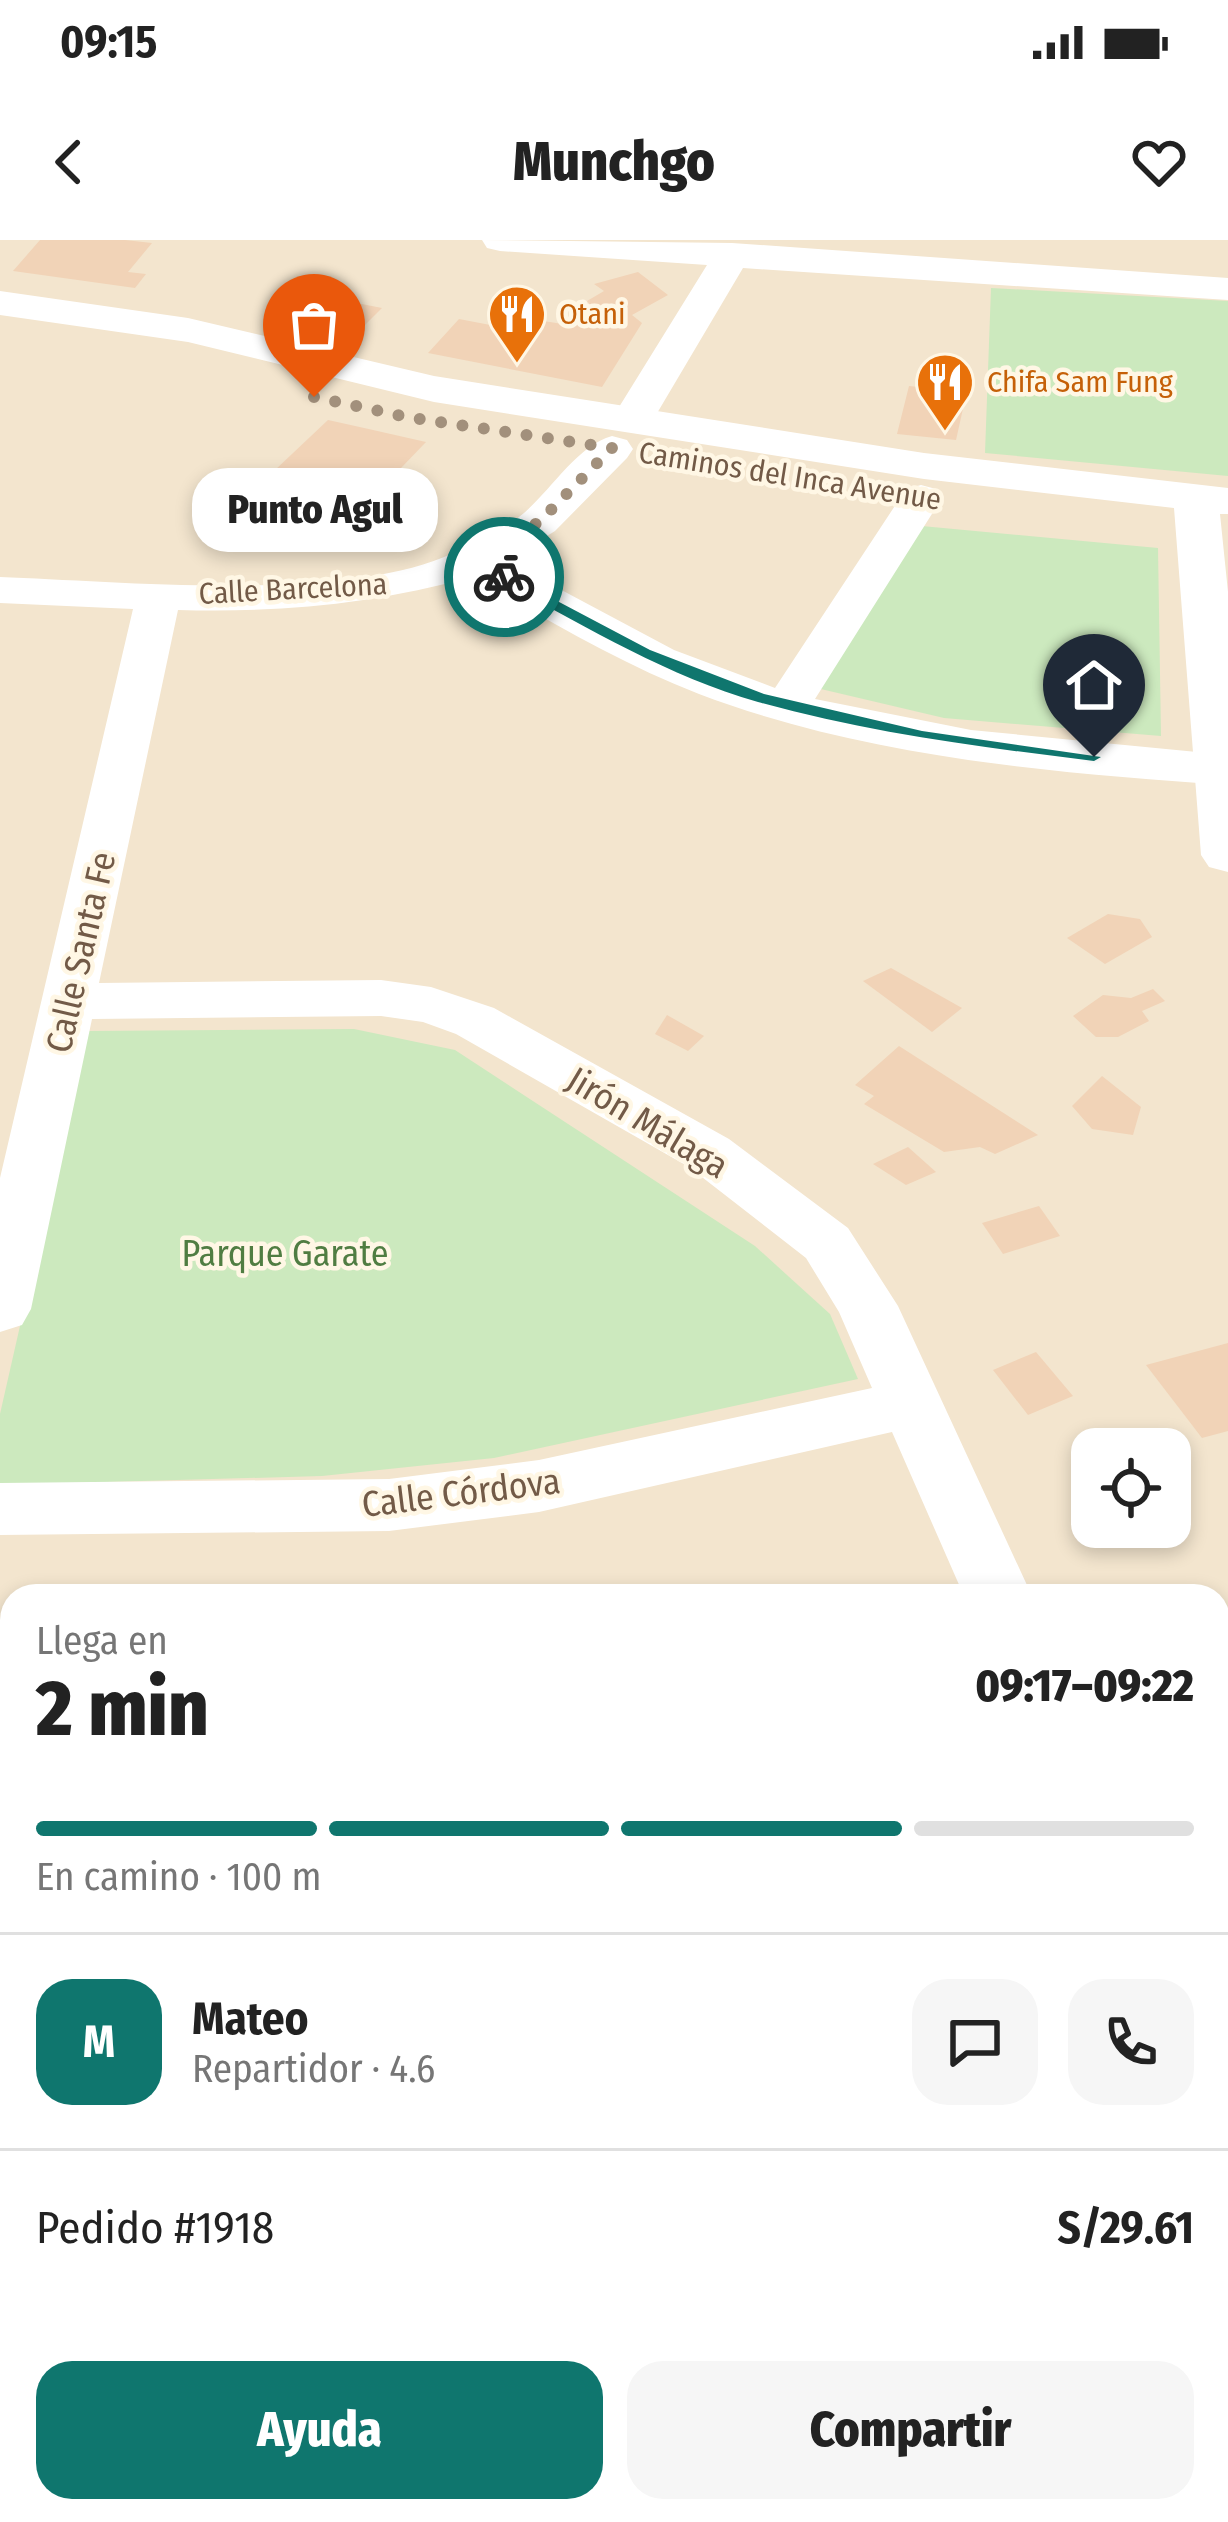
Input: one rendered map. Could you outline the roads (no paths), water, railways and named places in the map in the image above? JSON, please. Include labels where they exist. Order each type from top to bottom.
[{"type":"main road","name":"Caminos del Inca Avenue","points":[[0,303],[130,319],[921,498],[1212,515]]},
{"type":"main road","name":"Caminos del Inca Avenue","points":[[0,342],[126,359],[407,417],[924,466],[1212,515]]},
{"type":"main road","points":[[1212,515],[1228,855]]},
{"type":"street","points":[[500,240],[1228,289]]},
{"type":"street","name":"Calle Barcelona","points":[[0,590],[343,592],[426,578],[475,561],[539,522],[622,434],[732,254]]},
{"type":"street","points":[[788,704],[921,498]]},
{"type":"street","points":[[475,561],[680,669],[788,704],[922,735],[1223,770]]},
{"type":"street","name":"Calle Santa Fe","points":[[0,1309],[159,594]]},
{"type":"street","name":"Jirón Málaga","points":[[69,1001],[381,998],[431,1005],[475,1021],[709,1154],[827,1244],[867,1306],[993,1584]]},
{"type":"street","name":"Calle Córdova","points":[[0,1509],[389,1505],[539,1486],[914,1403]]},
{"type":"place","name":"Otani","points":[[517,365]]},
{"type":"place","name":"Punto Agul","points":[[314,397]]},
{"type":"place","name":"Chifa Sam Fung","points":[[945,433]]},
{"type":"park label","name":"Parque Garate","points":[[285,1253]]}]
